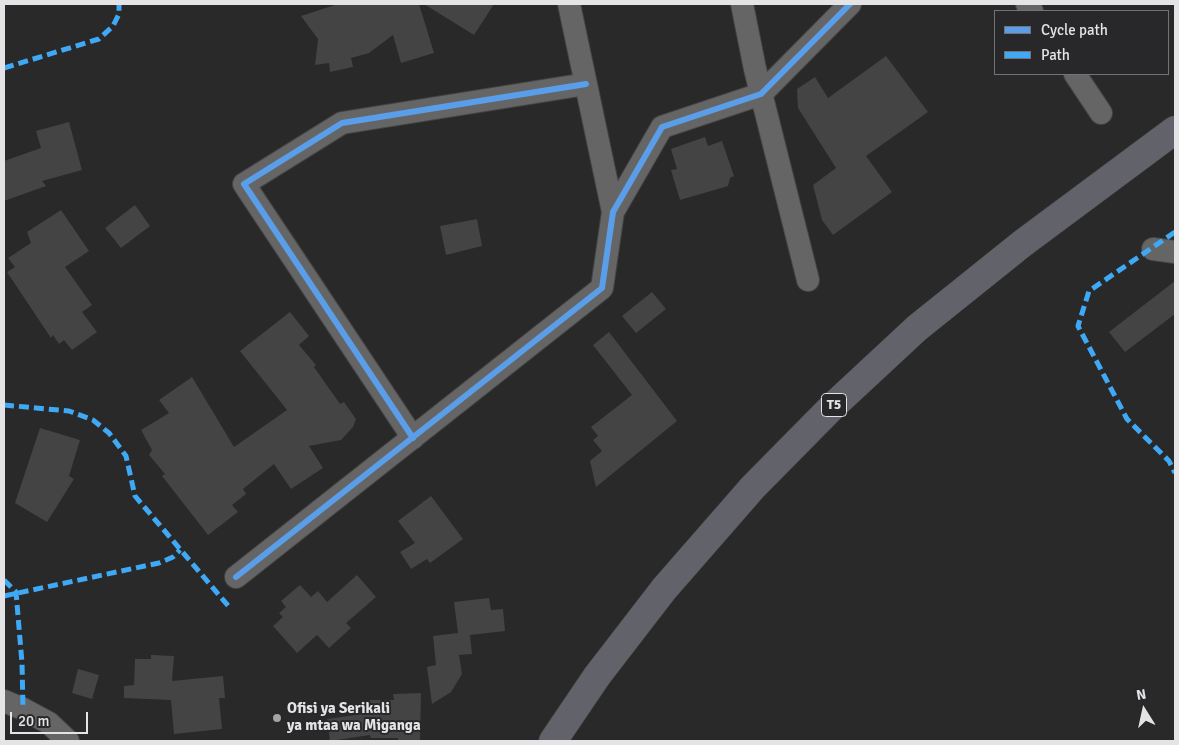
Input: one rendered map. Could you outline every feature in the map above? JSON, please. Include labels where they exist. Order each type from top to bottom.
[{"type":"highway","name":"T5","points":[[554,741],[597,676],[664,589],[753,487],[832,407],[917,328],[1023,243],[1175,130]]},
{"type":"street","points":[[236,577],[602,288],[613,212],[569,4]]},
{"type":"street","points":[[742,4],[761,94],[808,280]]},
{"type":"street","points":[[613,212],[662,126],[761,94],[850,4]]},
{"type":"street","points":[[1076,75],[1101,112]]},
{"type":"street","points":[[412,438],[244,184],[342,123],[586,84]]},
{"type":"street","points":[[1153,249],[1175,252]]},
{"type":"street","points":[[4,702],[24,709],[49,723],[68,741]]},
{"type":"building","points":[[338,4],[419,4],[434,53],[401,63],[393,35],[369,53],[351,58],[353,67],[330,72],[329,63],[315,65],[318,39],[301,16]]},
{"type":"building","points":[[424,4],[494,4],[474,35]]},
{"type":"building","points":[[886,56],[928,112],[866,156],[892,192],[833,235],[822,220],[813,185],[836,168],[798,108],[797,89],[815,77],[828,98]]},
{"type":"building","points":[[69,122],[82,170],[42,181],[46,186],[4,201],[4,161],[41,148],[36,131]]},
{"type":"building","points":[[705,137],[708,146],[722,141],[734,176],[730,178],[728,186],[680,200],[671,170],[677,169],[671,149]]},
{"type":"building","points":[[135,205],[150,226],[121,248],[105,228]]},
{"type":"building","points":[[61,210],[89,251],[65,267],[92,305],[82,312],[97,332],[72,350],[64,340],[59,344],[53,335],[51,338],[7,272],[15,267],[8,258],[31,243],[27,232]]},
{"type":"building","points":[[477,219],[482,246],[446,255],[440,226]]},
{"type":"building","points":[[1175,281],[1175,314],[1125,352],[1109,332]]},
{"type":"building","points":[[652,292],[666,309],[636,333],[622,316]]},
{"type":"building","points":[[290,312],[309,336],[299,345],[316,365],[314,367],[340,404],[344,402],[356,419],[353,427],[341,440],[309,446],[323,468],[291,489],[274,464],[243,489],[246,494],[232,505],[238,512],[208,535],[162,476],[165,474],[149,455],[152,450],[141,430],[169,413],[159,400],[192,377],[234,447],[287,410],[240,351]]},
{"type":"building","points":[[609,332],[677,421],[596,487],[590,461],[602,451],[593,440],[598,436],[591,427],[632,395],[593,345]]},
{"type":"building","points":[[40,428],[80,440],[69,476],[74,479],[47,522],[15,503]]},
{"type":"building","points":[[431,496],[463,539],[430,563],[427,559],[411,569],[400,552],[415,543],[398,521]]},
{"type":"building","points":[[357,575],[376,597],[346,623],[351,628],[329,648],[317,635],[297,653],[273,626],[283,617],[279,613],[286,607],[281,601],[300,585],[311,597],[318,591],[327,602]]},
{"type":"building","points":[[489,598],[491,610],[503,609],[505,631],[470,635],[472,654],[459,655],[462,674],[451,692],[432,704],[427,667],[436,665],[433,636],[458,633],[454,602]]},
{"type":"building","points":[[151,655],[174,656],[172,681],[223,676],[225,698],[219,698],[222,729],[174,734],[171,700],[124,698],[124,686],[134,685],[135,659],[151,659]]},
{"type":"building","points":[[78,669],[99,675],[92,699],[72,693]]},
{"type":"building","points":[[421,693],[420,741],[398,741],[398,738],[371,738],[370,735],[330,741],[327,719],[370,713],[370,700],[394,700],[393,694]]},
{"type":"marked path","points":[[4,68],[99,39],[113,26],[119,14],[119,4]]},
{"type":"marked path","points":[[1175,232],[1089,291],[1078,326],[1127,419],[1169,461],[1175,473]]},
{"type":"marked path","points":[[4,405],[69,411],[93,420],[109,433],[126,456],[135,496],[230,608]]},
{"type":"marked path","points":[[4,596],[159,563],[173,557],[180,550]]},
{"type":"marked path","points":[[4,580],[16,592],[22,663],[23,709]]},
{"type":"cycle path","points":[[236,577],[602,288],[613,212],[662,127],[761,94],[850,4]]},
{"type":"cycle path","points":[[413,438],[244,184],[342,123],[586,84]]},
{"type":"place","name":"Ofisi ya Serikali ya mtaa wa Miganga","points":[[277,718]]}]
